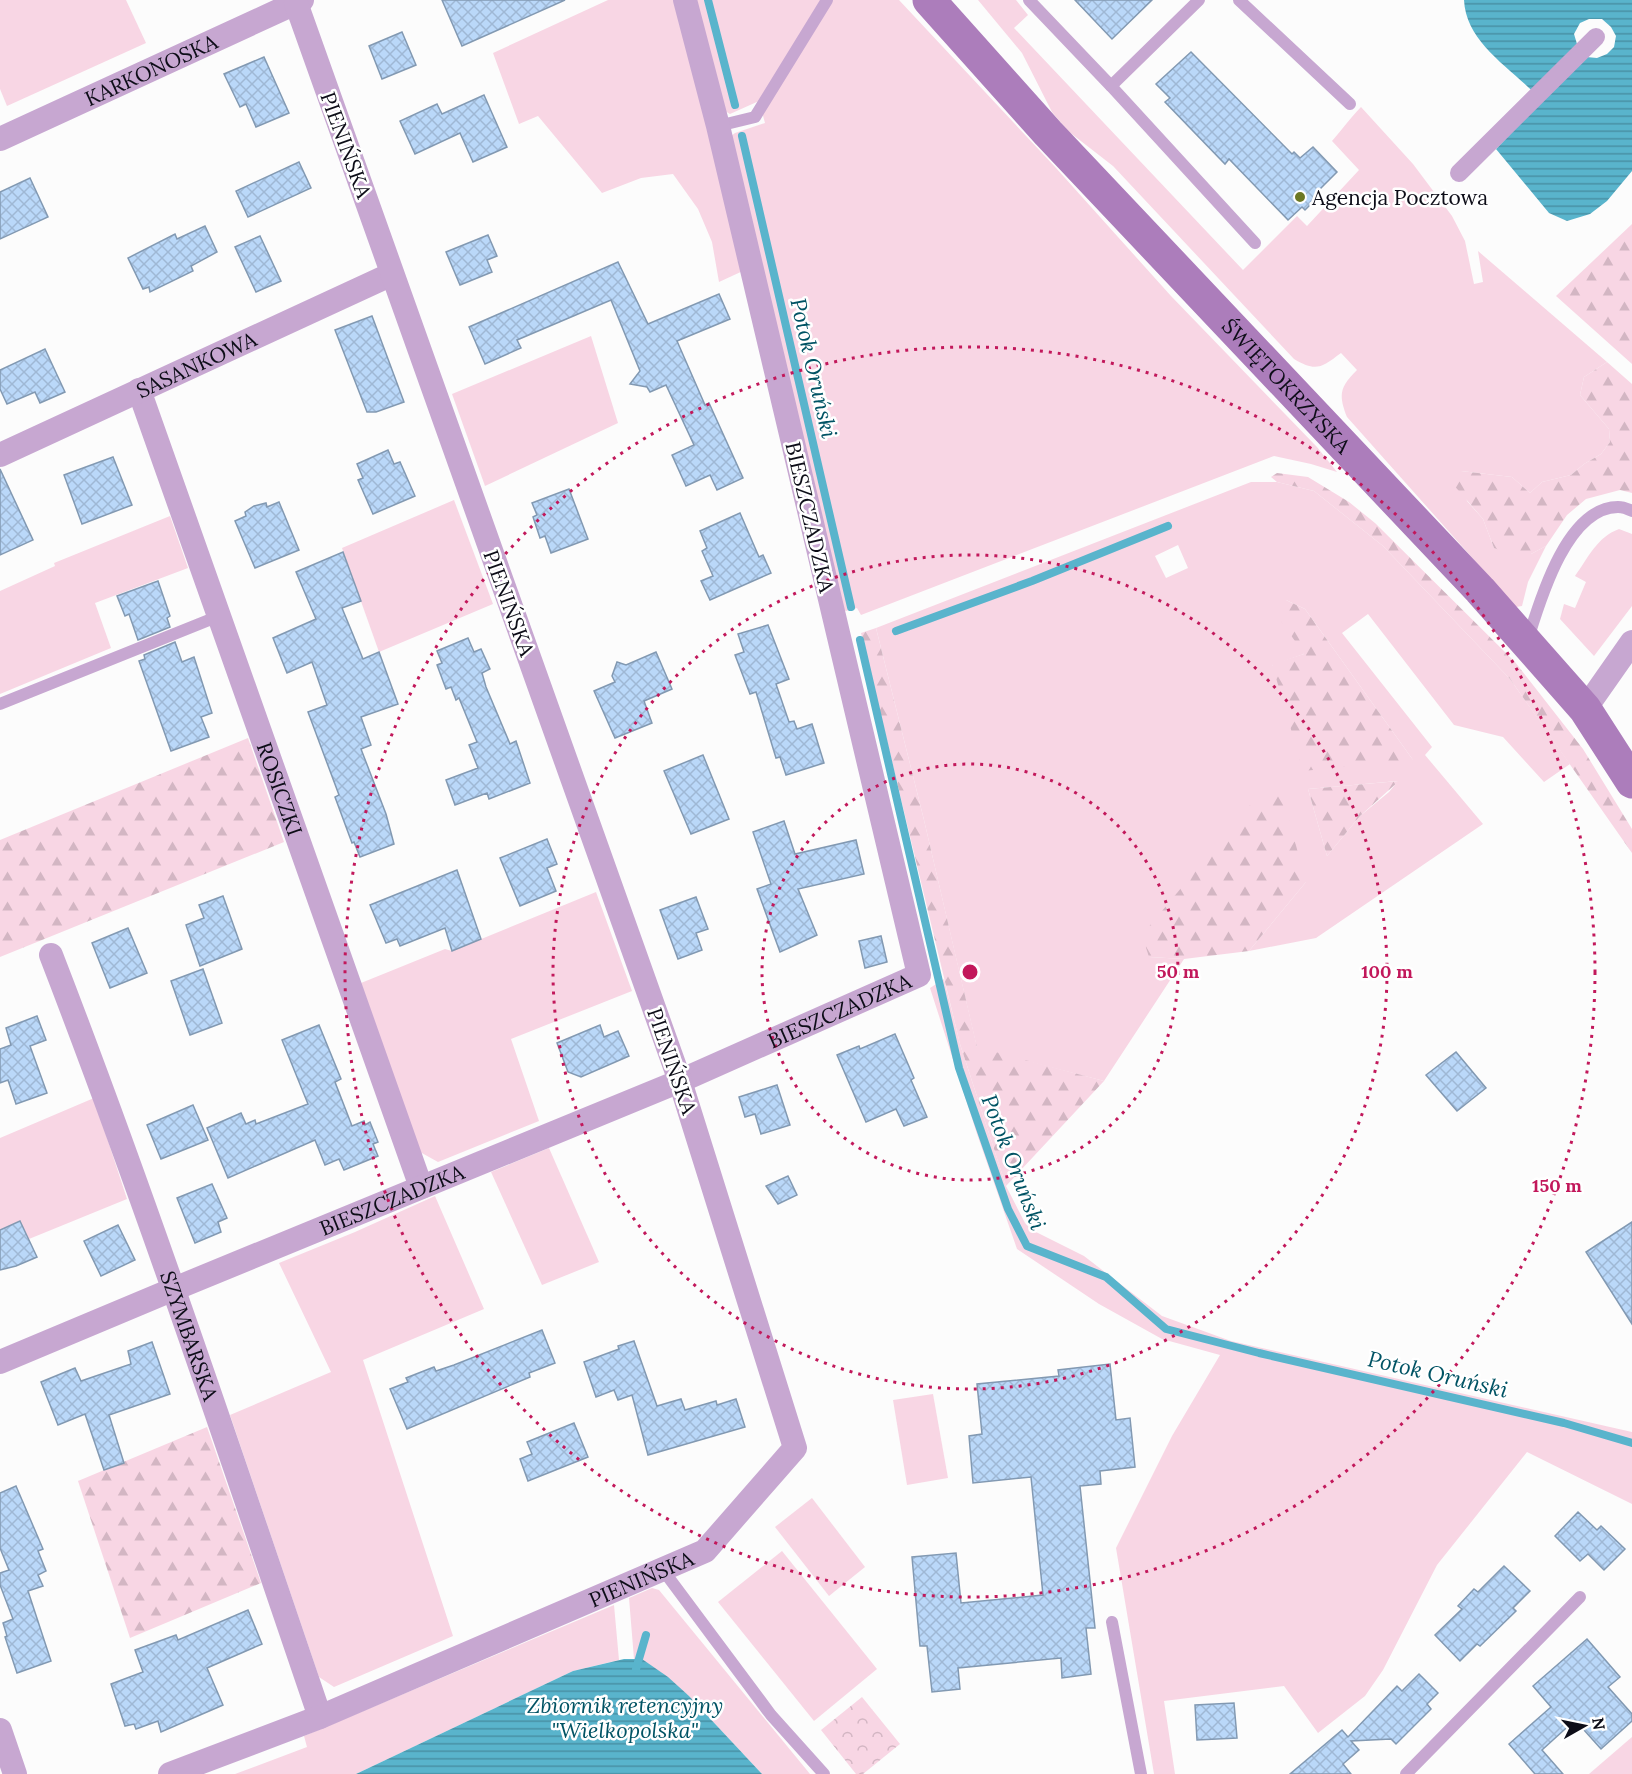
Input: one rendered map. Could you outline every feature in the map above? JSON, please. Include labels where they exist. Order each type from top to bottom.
[{"type":"main road","name":"ŚWIĘTOKRZYSKA","points":[[929,0],[1048,133],[1527,643],[1585,709],[1632,782]]},
{"type":"street","name":"BIESZCZADZKA","points":[[0,1362],[680,1081],[919,975],[718,126],[685,0]]},
{"type":"street","name":"KARKONOSKA","points":[[0,139],[299,2]]},
{"type":"street","name":"PIENIŃSKA","points":[[170,1774],[320,1717],[705,1551],[795,1448],[680,1081],[392,274],[299,2]]},
{"type":"street","points":[[1459,173],[1596,37]]},
{"type":"street","name":"SASANKOWA","points":[[0,455],[392,274]]},
{"type":"street","name":"ROSICZKI","points":[[139,390],[421,1187]]},
{"type":"street","points":[[1585,709],[1632,642]]},
{"type":"street","name":"SZYMBARSKA","points":[[51,955],[89,1052],[174,1289],[320,1717]]},
{"type":"street","points":[[0,1730],[15,1774]]},
{"type":"lane","points":[[1029,0],[1255,243]]},
{"type":"lane","points":[[1110,86],[1199,0]]},
{"type":"lane","points":[[1239,0],[1350,104]]},
{"type":"lane","points":[[718,126],[755,117],[820,3]]},
{"type":"lane","points":[[1527,643],[1548,579],[1569,541],[1598,512],[1619,507],[1632,511]]},
{"type":"lane","points":[[0,704],[219,616]]},
{"type":"lane","points":[[663,1570],[771,1715],[824,1774]]},
{"type":"lane","points":[[1406,1774],[1580,1597]]},
{"type":"lane","points":[[1112,1622],[1141,1774]]},
{"type":"green space","points":[[0,0],[126,0],[146,43],[7,106],[0,89]]},
{"type":"green space","points":[[608,0],[674,0],[745,270],[719,282],[712,242],[698,209],[673,174],[641,178],[602,193],[538,116],[519,124],[493,53]]},
{"type":"green space","points":[[695,0],[899,0],[1056,168],[1171,296],[1317,447],[1337,472],[1274,456],[861,615],[857,608],[846,611],[842,609],[731,136],[765,123],[759,101],[730,114],[725,111]]},
{"type":"green space","points":[[978,0],[1016,0],[1028,15],[1014,28],[1243,270],[1297,216],[1307,226],[1359,170],[1332,141],[1361,107],[1413,164],[1452,216],[1465,241],[1474,284],[1483,282],[1478,251],[1607,362],[1584,377],[1580,395],[1609,429],[1610,442],[1601,454],[1571,475],[1542,482],[1530,493],[1512,477],[1461,471],[1467,501],[1483,519],[1494,548],[1531,554],[1546,546],[1528,582],[1522,606],[1516,607],[1347,417],[1342,402],[1342,391],[1357,370],[1341,353],[1323,365],[1313,367],[1294,359],[1113,166],[1068,131],[1052,112],[1022,53]]},
{"type":"green space","points":[[1632,224],[1632,364],[1556,296]]},
{"type":"green space","points":[[591,336],[618,423],[485,486],[452,394]]},
{"type":"green space","points":[[1607,362],[1632,384],[1632,493],[1620,490],[1586,499],[1567,515],[1546,546],[1531,554],[1510,554],[1494,548],[1483,519],[1452,483],[1461,471],[1512,477],[1530,493],[1542,482],[1571,475],[1601,454],[1610,442],[1609,429],[1580,395],[1584,377]]},
{"type":"green space","points":[[1277,473],[1308,477],[1349,502],[1375,523],[1515,662],[1583,749],[1632,829],[1632,853],[1510,679],[1383,546],[1314,491],[1277,482],[1271,477]]},
{"type":"green space","points":[[1251,482],[1277,482],[1314,491],[1383,546],[1510,679],[1570,764],[1544,782],[1503,737],[1454,725],[1368,614],[1342,633],[1432,747],[1425,755],[1483,824],[1316,938],[1249,951],[1306,882],[1149,957],[1184,959],[1104,1081],[977,1048],[876,628]],"holes":[[[1178,545],[1188,568],[1166,578],[1155,556]],[[1286,600],[1305,609],[1413,760],[1272,665],[1304,654]],[[1398,781],[1389,792],[1360,816],[1327,856],[1308,789]]]},
{"type":"green space","points":[[454,500],[493,604],[379,652],[342,548]]},
{"type":"green space","points":[[170,516],[188,568],[95,603],[111,648],[0,694],[0,591],[55,566],[54,563]]},
{"type":"green space","points":[[1619,529],[1632,534],[1632,606],[1594,656],[1560,619],[1564,604],[1575,608],[1586,582],[1575,576],[1599,543]]},
{"type":"green space","points":[[1286,600],[1305,609],[1413,760],[1303,771],[1272,664],[1304,654],[1281,621]]},
{"type":"green space","points":[[876,628],[977,1047],[1104,1081],[1006,1186],[960,1044],[861,633]]},
{"type":"green space","points":[[248,738],[284,842],[0,957],[0,840]]},
{"type":"green space","points":[[1399,781],[1360,816],[1327,856],[1308,789]]},
{"type":"green space","points":[[1281,791],[1306,882],[1249,951],[1184,959],[1149,957],[1142,935],[1261,792]]},
{"type":"green space","points":[[596,892],[632,991],[511,1039],[539,1121],[438,1162],[420,1152],[361,983],[445,949],[452,951]]},
{"type":"green space","points":[[944,979],[960,1044],[1006,1186],[1025,1223],[1032,1230],[1084,1256],[1162,1316],[1231,1341],[1632,1432],[1632,1504],[1527,1452],[1437,1565],[1383,1670],[1365,1696],[1318,1733],[1284,1686],[1164,1701],[1175,1774],[1154,1774],[1116,1548],[1172,1436],[1220,1355],[1162,1339],[1099,1304],[1017,1249],[930,988]]},
{"type":"green space","points":[[94,1098],[127,1199],[29,1239],[20,1222],[0,1230],[0,1138]]},
{"type":"green space","points":[[549,1148],[599,1262],[542,1285],[491,1172]]},
{"type":"green space","points":[[435,1196],[484,1309],[363,1360],[453,1636],[334,1687],[319,1677],[230,1415],[331,1372],[279,1263]]},
{"type":"green space","points":[[933,1394],[948,1478],[907,1485],[893,1400]]},
{"type":"green space","points":[[207,1427],[261,1583],[130,1638],[78,1481]]},
{"type":"green space","points":[[812,1498],[865,1567],[829,1596],[775,1527]]},
{"type":"green space","points":[[782,1551],[877,1669],[814,1721],[718,1602]]},
{"type":"green space","points":[[652,1588],[659,1590],[810,1774],[762,1774],[689,1696],[642,1660],[634,1659],[629,1598]]},
{"type":"green space","points":[[614,1605],[619,1660],[573,1671],[356,1774],[235,1774],[307,1747],[304,1736]]},
{"type":"green space","points":[[862,1697],[900,1744],[863,1774],[856,1774],[821,1730]]},
{"type":"green space","points":[[1632,1737],[1632,1774],[1589,1774]]},
{"type":"water","points":[[1464,0],[1632,0],[1632,171],[1607,201],[1590,214],[1567,221],[1549,213],[1496,149],[1542,101],[1482,44],[1467,16]]},
{"type":"water","name":"Zbiornik retencyjny \"Wielkopolska\"","points":[[624,1659],[642,1659],[668,1677],[689,1696],[762,1774],[356,1774],[573,1671]]},
{"type":"pier","points":[[1589,19],[1602,19],[1611,27],[1616,36],[1614,47],[1607,54],[1597,58],[1586,57],[1577,44],[1574,34],[1580,23]]},
{"type":"building","points":[[442,0],[565,0],[462,46]]},
{"type":"building","points":[[1075,0],[1152,0],[1112,39]]},
{"type":"building","points":[[402,32],[416,65],[382,79],[369,46]]},
{"type":"building","points":[[1191,52],[1292,154],[1294,152],[1300,158],[1313,147],[1337,172],[1317,192],[1320,195],[1305,210],[1302,207],[1288,220],[1229,159],[1225,164],[1165,102],[1170,98],[1156,84]]},
{"type":"building","points":[[264,57],[289,113],[256,127],[246,104],[240,107],[224,74]]},
{"type":"building","points":[[484,95],[507,147],[473,162],[460,133],[415,154],[400,121],[437,104],[442,114]]},
{"type":"building","points":[[299,162],[311,188],[248,217],[236,191]]},
{"type":"building","points":[[30,178],[48,217],[0,239],[0,192]]},
{"type":"building","points":[[205,226],[217,252],[191,266],[193,271],[150,292],[149,287],[143,289],[128,258],[175,234],[177,239]]},
{"type":"building","points":[[488,235],[497,256],[487,260],[492,272],[460,285],[446,252]]},
{"type":"building","points":[[260,236],[281,281],[256,292],[235,247]]},
{"type":"building","points":[[618,262],[648,324],[719,294],[730,319],[677,341],[705,405],[709,403],[743,478],[717,490],[710,475],[686,486],[672,455],[694,445],[666,385],[650,392],[647,387],[630,384],[640,371],[611,300],[517,340],[521,348],[485,364],[469,327]]},
{"type":"building","points":[[372,316],[404,402],[376,412],[367,412],[335,330]]},
{"type":"building","points":[[45,349],[65,392],[40,403],[35,392],[7,404],[0,389],[0,370]]},
{"type":"building","points":[[388,450],[394,464],[400,462],[415,496],[373,514],[358,480],[363,478],[357,464]]},
{"type":"building","points":[[113,457],[132,505],[82,524],[64,475]]},
{"type":"building","points":[[0,469],[33,540],[0,555]]},
{"type":"building","points":[[569,489],[588,539],[551,553],[545,536],[540,538],[533,517],[537,515],[532,503]]},
{"type":"building","points":[[279,502],[299,550],[255,568],[235,521],[246,516],[245,512],[254,506],[266,503],[267,507]]},
{"type":"building","points":[[740,513],[759,557],[763,555],[771,573],[710,600],[701,581],[713,576],[702,551],[707,548],[700,531]]},
{"type":"building","points":[[343,552],[361,601],[342,608],[363,659],[379,652],[398,704],[361,717],[371,745],[361,749],[386,814],[394,844],[360,857],[354,842],[352,843],[335,797],[339,795],[308,712],[327,705],[312,662],[287,673],[273,638],[316,619],[296,572]]},
{"type":"building","points":[[158,581],[170,616],[167,618],[170,627],[138,640],[129,614],[125,616],[117,596]]},
{"type":"building","points":[[768,625],[789,679],[776,684],[789,722],[794,721],[797,729],[812,724],[824,763],[786,775],[780,757],[776,758],[756,692],[750,694],[735,655],[744,652],[738,634]]},
{"type":"building","points":[[468,638],[474,652],[481,649],[490,669],[482,673],[486,687],[510,744],[516,741],[530,783],[489,799],[487,793],[455,805],[446,780],[478,768],[469,745],[477,742],[459,698],[456,700],[451,687],[446,689],[437,665],[442,663],[437,651]]},
{"type":"building","points":[[175,642],[182,662],[194,657],[212,713],[201,717],[209,737],[171,751],[139,661],[145,659],[144,655]]},
{"type":"building","points":[[656,652],[672,689],[644,701],[652,723],[615,738],[594,691],[615,682],[612,676],[617,662],[626,665]]},
{"type":"building","points":[[703,755],[729,819],[691,834],[664,771]]},
{"type":"building","points":[[784,821],[795,854],[856,840],[864,874],[798,889],[817,935],[780,952],[757,889],[771,884],[753,832]]},
{"type":"building","points":[[547,839],[557,864],[547,868],[556,891],[520,906],[500,858]]},
{"type":"building","points":[[457,870],[481,939],[452,951],[445,928],[400,946],[397,939],[386,943],[370,905]]},
{"type":"building","points":[[223,896],[242,949],[200,966],[186,925],[204,918],[199,905]]},
{"type":"building","points":[[696,897],[708,929],[696,933],[702,950],[678,959],[660,910]]},
{"type":"building","points":[[128,928],[147,973],[110,988],[92,943]]},
{"type":"building","points":[[881,936],[887,962],[865,968],[859,941]]},
{"type":"building","points":[[203,969],[222,1023],[190,1035],[171,981]]},
{"type":"building","points":[[37,1016],[46,1040],[30,1046],[47,1093],[16,1104],[8,1080],[0,1083],[0,1049],[11,1045],[6,1028]]},
{"type":"building","points":[[319,1025],[341,1079],[335,1082],[352,1126],[364,1121],[365,1125],[370,1122],[378,1142],[373,1144],[378,1156],[344,1170],[339,1159],[325,1165],[315,1140],[228,1178],[207,1128],[241,1113],[246,1124],[255,1120],[256,1124],[308,1104],[282,1040]]},
{"type":"building","points":[[600,1025],[604,1037],[618,1031],[629,1056],[581,1077],[568,1072],[557,1043]]},
{"type":"building","points":[[895,1034],[914,1078],[911,1080],[927,1117],[904,1126],[896,1109],[866,1122],[837,1055],[859,1046],[860,1049]]},
{"type":"building","points":[[1456,1052],[1486,1088],[1457,1111],[1426,1075]]},
{"type":"building","points":[[777,1085],[790,1125],[761,1134],[755,1114],[745,1117],[739,1097]]},
{"type":"building","points":[[193,1105],[208,1140],[161,1159],[147,1125]]},
{"type":"building","points":[[788,1176],[797,1195],[778,1204],[766,1186]]},
{"type":"building","points":[[212,1184],[227,1218],[218,1222],[221,1232],[195,1243],[177,1198]]},
{"type":"building","points":[[20,1221],[37,1257],[0,1270],[0,1230]]},
{"type":"building","points":[[1632,1222],[1632,1324],[1586,1252]]},
{"type":"building","points":[[118,1225],[135,1260],[101,1276],[84,1241]]},
{"type":"building","points":[[542,1330],[555,1363],[529,1373],[530,1377],[407,1429],[390,1389],[408,1382],[406,1378],[434,1367],[436,1371],[454,1365]]},
{"type":"building","points":[[634,1341],[657,1406],[681,1399],[685,1410],[716,1401],[717,1405],[736,1399],[745,1427],[648,1455],[632,1395],[618,1400],[614,1390],[596,1397],[584,1362]]},
{"type":"building","points":[[152,1342],[170,1394],[109,1415],[124,1463],[104,1470],[85,1414],[58,1425],[41,1382],[75,1368],[81,1381],[131,1364],[128,1351]]},
{"type":"building","points":[[1110,1364],[1116,1420],[1130,1418],[1135,1467],[1100,1471],[1101,1484],[1080,1486],[1095,1628],[1086,1628],[1091,1674],[1062,1678],[1061,1658],[958,1668],[960,1689],[932,1692],[927,1646],[920,1646],[912,1557],[956,1553],[961,1603],[1043,1595],[1031,1477],[973,1483],[969,1436],[982,1434],[977,1384],[1059,1376],[1058,1370]]},
{"type":"building","points":[[574,1423],[588,1457],[528,1481],[520,1459],[532,1454],[527,1442]]},
{"type":"building","points":[[16,1486],[43,1549],[38,1551],[46,1571],[38,1575],[43,1586],[28,1591],[51,1661],[17,1673],[5,1637],[7,1636],[3,1623],[13,1619],[0,1585],[0,1573],[9,1570],[0,1548],[0,1493]]},
{"type":"building","points":[[1578,1512],[1597,1530],[1601,1526],[1625,1549],[1604,1570],[1588,1554],[1580,1561],[1555,1536]]},
{"type":"building","points":[[1504,1566],[1530,1591],[1513,1608],[1516,1611],[1480,1646],[1477,1644],[1460,1661],[1435,1635],[1462,1609],[1458,1606],[1474,1589],[1478,1592]]},
{"type":"building","points":[[248,1610],[262,1644],[207,1668],[223,1705],[161,1732],[158,1721],[136,1729],[134,1724],[125,1726],[111,1684],[143,1672],[135,1650],[176,1635],[178,1640]]},
{"type":"building","points":[[1587,1639],[1620,1677],[1608,1687],[1632,1714],[1632,1721],[1601,1749],[1575,1720],[1542,1750],[1563,1774],[1535,1774],[1509,1744],[1551,1707],[1533,1686]]},
{"type":"building","points":[[1419,1674],[1438,1693],[1427,1704],[1431,1709],[1396,1744],[1391,1739],[1351,1741],[1359,1750],[1343,1764],[1351,1774],[1290,1774],[1342,1730],[1348,1737],[1397,1686],[1402,1691]]},
{"type":"building","points":[[1234,1703],[1237,1738],[1197,1740],[1195,1705]]},
{"type":"waterway","name":"Potok Oruński","points":[[708,0],[735,105]]},
{"type":"waterway","name":"Potok Oruński","points":[[742,136],[851,607]]},
{"type":"waterway","points":[[896,631],[1032,581],[1168,526]]},
{"type":"waterway","name":"Potok Oruński","points":[[860,640],[959,1068],[1008,1209],[1027,1246],[1106,1277],[1166,1329],[1259,1353],[1564,1423],[1632,1443]]},
{"type":"waterway","points":[[636,1669],[646,1635]]},
{"type":"place","name":"Agencja Pocztowa","points":[[1300,197]]}]
